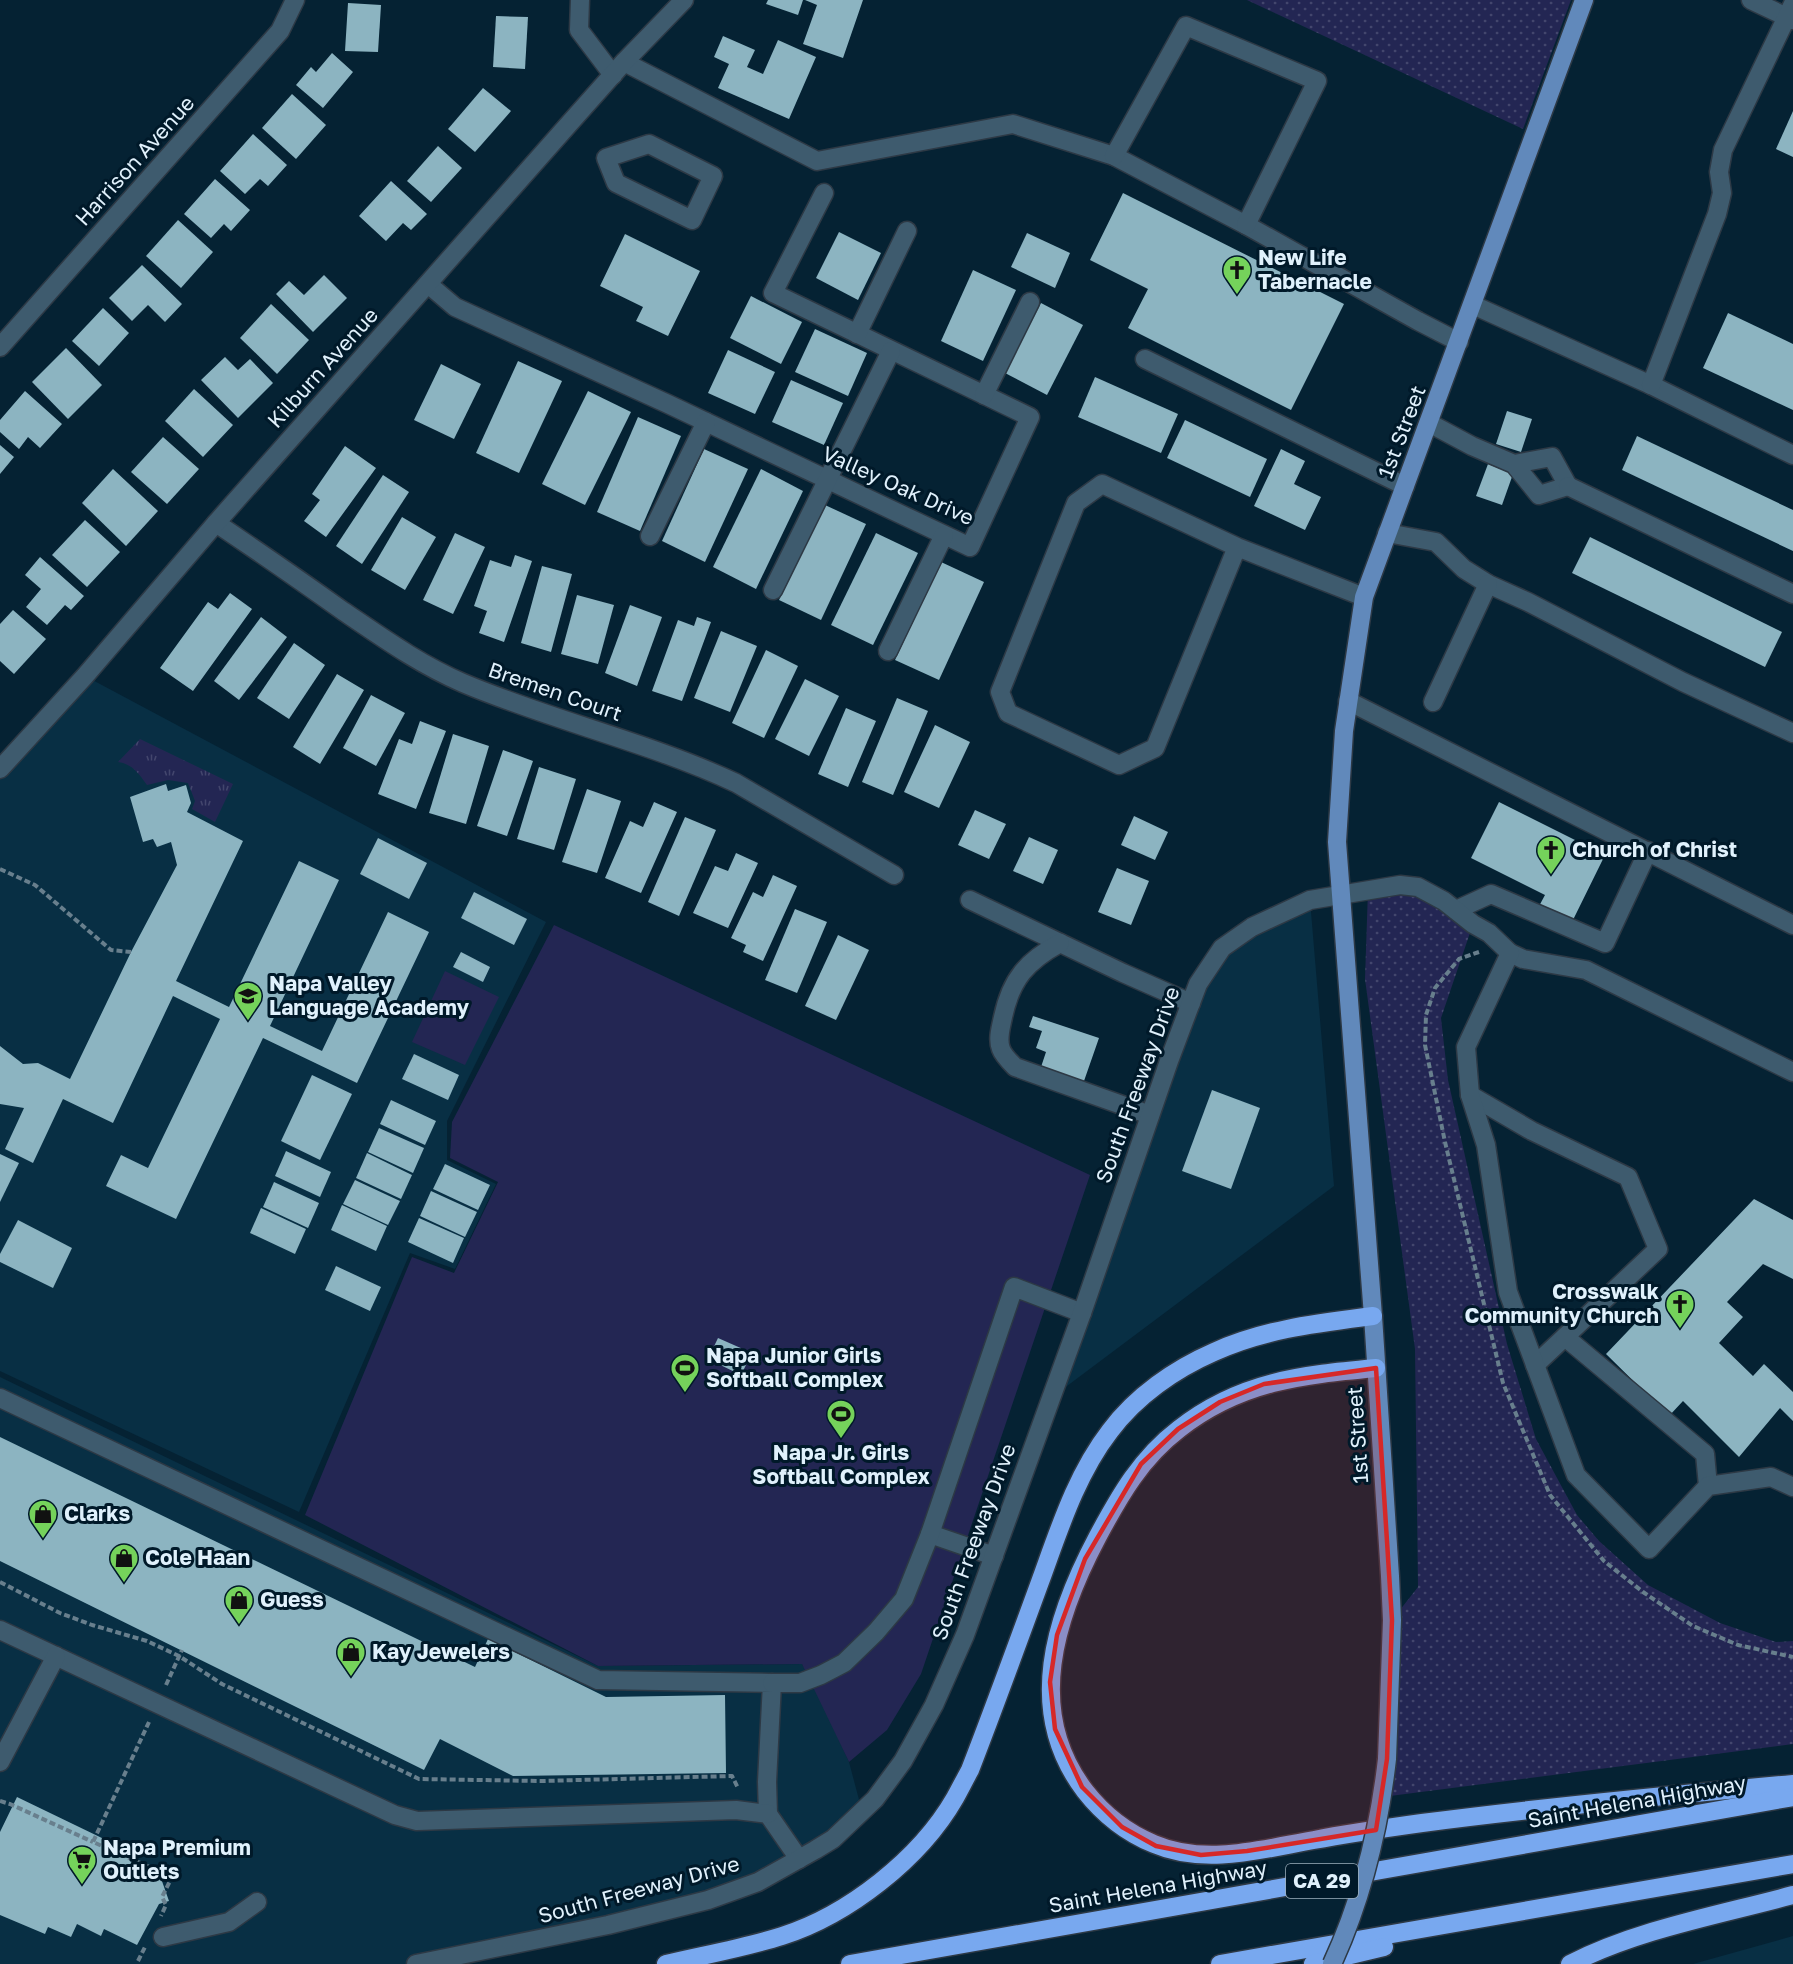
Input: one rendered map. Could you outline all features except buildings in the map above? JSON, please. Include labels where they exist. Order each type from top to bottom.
[{"type":"highway","points":[[666,1964],[782,1936],[815,1923],[843,1908],[892,1872],[937,1824],[954,1800],[970,1770],[1065,1512],[1086,1468],[1110,1431],[1139,1399],[1184,1368],[1214,1352],[1249,1338],[1304,1325],[1373,1316]]},
{"type":"highway","points":[[1376,1368],[1311,1374],[1264,1384],[1220,1402],[1179,1429],[1141,1464],[1115,1503],[1085,1560],[1065,1610],[1055,1646],[1050,1683],[1055,1729],[1062,1751],[1070,1769],[1095,1803],[1122,1827],[1156,1846],[1201,1855],[1223,1854],[1434,1822],[1699,1792],[1793,1784]]},
{"type":"highway","name":"Saint Helena Highway","points":[[850,1964],[1793,1797]]},
{"type":"highway","points":[[1220,1964],[1793,1864]]},
{"type":"highway","points":[[1570,1964],[1630,1940],[1793,1895]]},
{"type":"highway","points":[[1313,1964],[1543,1908]]},
{"type":"main road","name":"1st Street","points":[[1332,1964],[1354,1909],[1380,1810],[1388,1759],[1391,1598],[1373,1316],[1337,842],[1344,731],[1364,597],[1584,0]]},
{"type":"street","name":"Harrison Avenue","points":[[0,347],[280,31],[295,0]]},
{"type":"street","points":[[580,0],[579,30],[619,68],[817,161],[1013,124],[1114,156],[1246,225],[1459,342]]},
{"type":"street","name":"Kilburn Avenue","points":[[0,769],[85,676],[216,523],[619,68],[684,0]]},
{"type":"street","points":[[1651,386],[1717,214],[1722,193],[1719,172],[1723,150],[1791,13],[1751,0]]},
{"type":"street","points":[[1114,156],[1186,26],[1317,81],[1246,225]]},
{"type":"street","points":[[649,144],[713,176],[692,220],[616,183],[606,158],[649,144]]},
{"type":"street","name":"Valley Oak Drive","points":[[428,284],[454,307],[706,422],[970,547],[1030,417],[773,293],[824,193]]},
{"type":"street","points":[[857,334],[907,231]]},
{"type":"street","points":[[984,395],[1030,302]]},
{"type":"street","points":[[1473,305],[1651,386],[1793,455]]},
{"type":"street","points":[[773,590],[891,351]]},
{"type":"street","points":[[1145,359],[1405,486]]},
{"type":"street","points":[[650,536],[706,422]]},
{"type":"street","points":[[1429,423],[1472,446],[1514,464],[1539,495],[1568,486]]},
{"type":"street","points":[[1514,464],[1552,458],[1568,486],[1793,594]]},
{"type":"street","points":[[1237,547],[1155,748],[1119,765],[1008,713],[1000,692],[1076,503],[1102,484],[1237,547],[1364,597]]},
{"type":"street","name":"Bremen Court","points":[[216,523],[413,659],[463,683],[523,706],[665,752],[709,770],[736,783],[894,875]]},
{"type":"street","points":[[1387,533],[1436,542],[1464,568],[1488,584],[1528,602],[1683,682],[1793,733]]},
{"type":"street","points":[[888,651],[944,535]]},
{"type":"street","points":[[1433,702],[1488,584]]},
{"type":"street","points":[[1348,701],[1793,925]]},
{"type":"street","points":[[1456,910],[1491,894],[1605,943],[1648,851]]},
{"type":"street","points":[[1340,896],[1388,886],[1418,887],[1456,910],[1489,933],[1510,953],[1522,959],[1586,970],[1793,1072]]},
{"type":"street","name":"South Freeway Drive","points":[[416,1964],[609,1925],[708,1900],[758,1882],[833,1839],[875,1799],[903,1761],[934,1705],[961,1645],[1082,1313],[1198,984],[1222,948],[1252,927],[1310,900],[1340,896]]},
{"type":"street","points":[[970,900],[1191,1004]]},
{"type":"street","points":[[1060,943],[1037,955],[1018,976],[1006,1003],[1000,1032],[1001,1050],[1014,1067],[1150,1115]]},
{"type":"street","points":[[1510,953],[1466,1047],[1470,1095],[1486,1145],[1508,1292],[1576,1475],[1649,1549],[1707,1486],[1771,1477],[1793,1487]]},
{"type":"street","points":[[1470,1095],[1532,1131],[1628,1177],[1658,1249],[1535,1365]]},
{"type":"street","points":[[0,1398],[598,1680],[800,1683],[844,1663],[876,1632],[904,1599],[930,1534],[1014,1287],[1082,1313]]},
{"type":"street","points":[[1565,1337],[1705,1454],[1707,1486]]},
{"type":"street","points":[[930,1534],[994,1556]]},
{"type":"street","points":[[0,1630],[395,1815],[417,1821],[736,1810],[768,1814]]},
{"type":"street","points":[[0,1762],[56,1656]]},
{"type":"street","points":[[772,1683],[767,1782],[768,1814],[798,1859]]},
{"type":"street","points":[[156,1934],[230,1923],[257,1902]]},
{"type":"path","points":[[0,869],[35,885],[111,950],[131,952]]},
{"type":"path","points":[[0,1582],[60,1613],[147,1641],[179,1656],[222,1684],[419,1779],[541,1781],[732,1776],[738,1788]]},
{"type":"path","points":[[93,1842],[182,1650]]},
{"type":"path","points":[[0,1801],[172,1877],[162,1898],[166,1905],[156,1934],[138,1961]]},
{"type":"highlighted area","points":[[1376,1368],[1392,1620],[1387,1759],[1376,1830],[1247,1851],[1201,1855],[1156,1846],[1122,1827],[1082,1787],[1055,1729],[1050,1682],[1057,1635],[1085,1559],[1141,1464],[1178,1429],[1220,1402],[1264,1384]]},
{"type":"shaded area","name":"Napa Valley Language Academy","points":[[85,676],[546,922],[447,1121],[447,1160],[496,1184],[455,1269],[410,1253],[299,1512],[0,1371],[0,769]]},
{"type":"shaded area","points":[[1310,900],[1334,1186],[1051,1398],[1169,1061],[1222,948]]},
{"type":"shaded area","name":"Napa Premium Outlets","points":[[0,1377],[598,1666],[802,1664],[849,1762],[862,1811],[758,1882],[416,1964],[0,1964]]},
{"type":"shaded area","points":[[1793,1936],[1793,1964],[1693,1964]]},
{"type":"green space","points":[[1247,0],[1571,0],[1523,129]]},
{"type":"green space","points":[[140,739],[233,784],[215,822],[192,809],[195,801],[188,783],[168,780],[147,785],[132,767],[118,762]]},
{"type":"green space","points":[[1418,887],[1473,924],[1441,1018],[1448,1080],[1507,1344],[1536,1439],[1577,1515],[1599,1541],[1648,1585],[1720,1623],[1776,1642],[1793,1641],[1793,1744],[1382,1797],[1392,1620],[1418,1587],[1415,1349],[1365,979],[1368,890]]},
{"type":"green space","name":"Napa Junior Girls Softball Complex","points":[[554,925],[1090,1175],[921,1674],[887,1730],[849,1762],[802,1664],[598,1666],[305,1515],[412,1257],[454,1273],[498,1182],[450,1158],[452,1122]]},
{"type":"green space","points":[[445,971],[499,997],[465,1065],[412,1042]]},
{"type":"place","name":"New Life Tabernacle","points":[[1237,296]]},
{"type":"place","name":"Church of Christ","points":[[1551,876]]},
{"type":"place","name":"Napa Valley Language Academy","points":[[248,1022]]},
{"type":"place","name":"Crosswalk Community Church","points":[[1680,1330]]},
{"type":"place","name":"Napa Junior Girls Softball Complex","points":[[685,1394]]},
{"type":"place","name":"Napa Jr. Girls Softball Complex","points":[[841,1440]]},
{"type":"place","name":"Clarks","points":[[43,1540]]},
{"type":"place","name":"Cole Haan","points":[[124,1584]]},
{"type":"place","name":"Guess","points":[[239,1626]]},
{"type":"place","name":"Kay Jewelers","points":[[351,1678]]},
{"type":"place","name":"Napa Premium Outlets","points":[[82,1886]]}]
